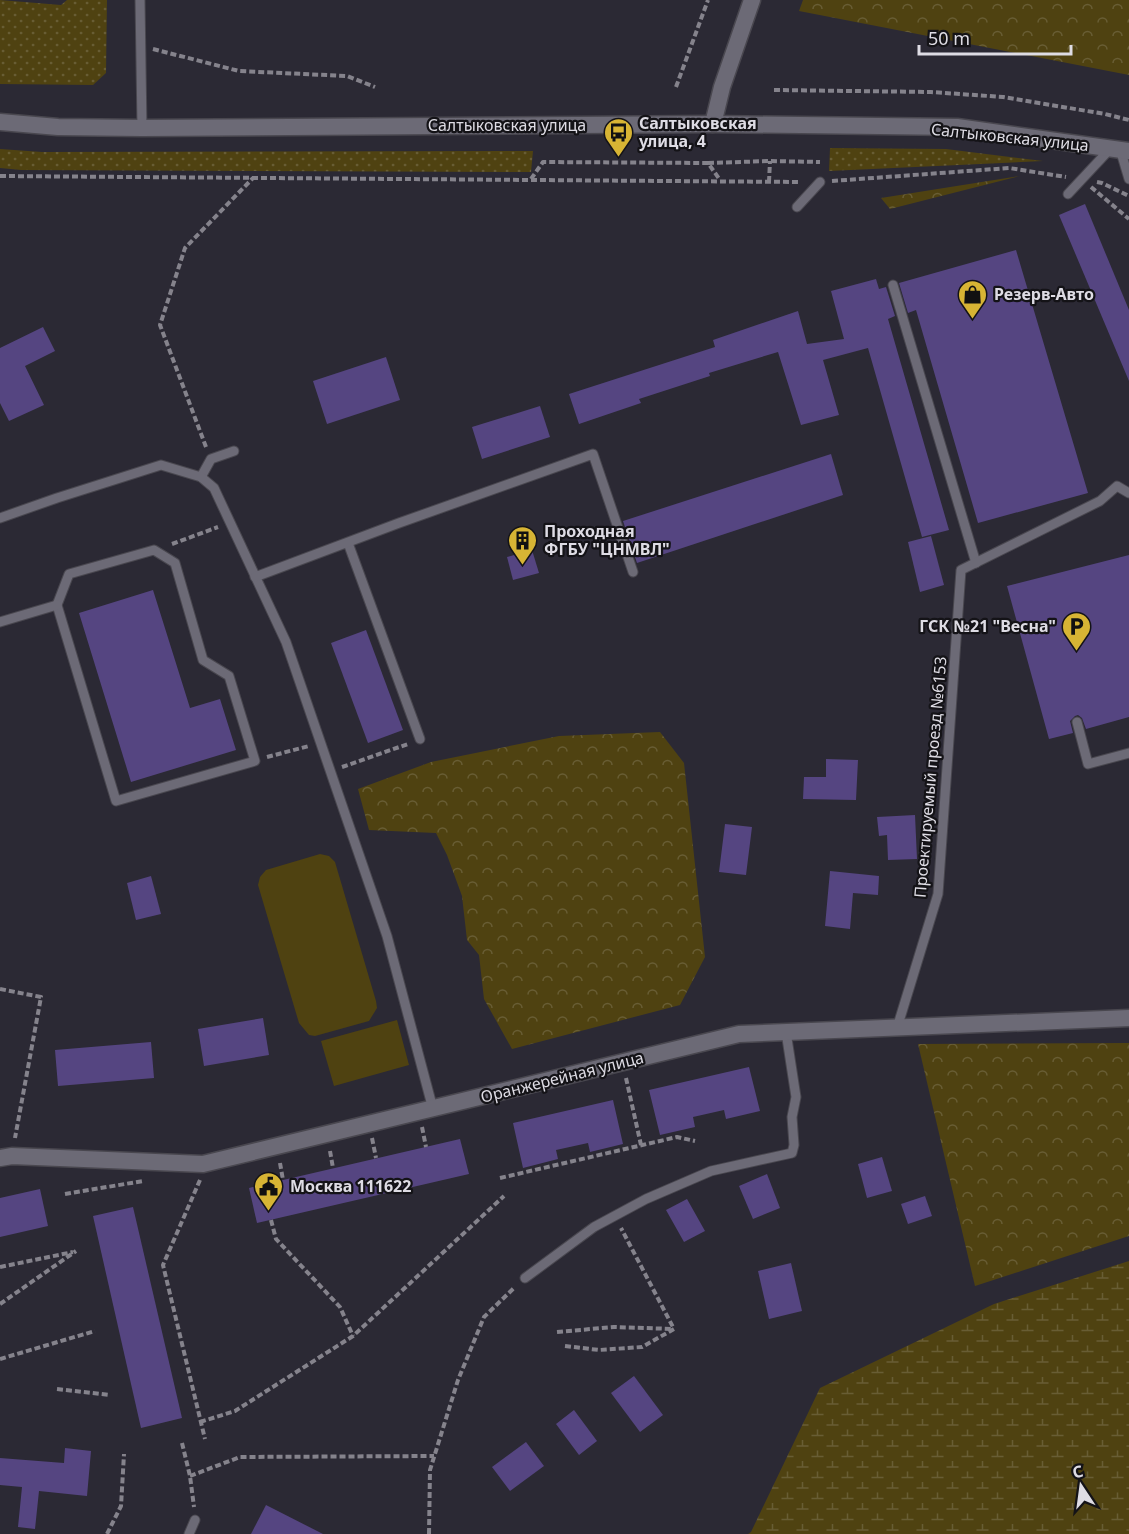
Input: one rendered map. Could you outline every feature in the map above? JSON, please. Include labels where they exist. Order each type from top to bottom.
[{"type":"street","points":[[713,124],[722,87],[752,0]]},
{"type":"street","name":"Салтыковская улица","points":[[0,122],[58,127],[142,128],[713,124],[957,127],[1122,150]]},
{"type":"street","name":"Оранжерейная улица","points":[[6,1156],[203,1164],[739,1034],[1129,1018]]},
{"type":"lane","points":[[140,0],[142,128]]},
{"type":"lane","points":[[1068,194],[1081,179],[1122,150],[1129,179]]},
{"type":"lane","points":[[797,207],[820,182]]},
{"type":"lane","points":[[893,285],[976,563]]},
{"type":"lane","points":[[201,477],[211,459],[234,451]]},
{"type":"lane","points":[[255,577],[593,454],[633,572]]},
{"type":"lane","points":[[0,518],[161,465],[201,477],[214,488],[286,642],[387,936],[434,1108]]},
{"type":"lane","name":"Проектируемый проезд №6153","points":[[897,1029],[938,894],[961,570],[1101,501],[1117,486],[1129,493]]},
{"type":"lane","points":[[348,543],[420,739]]},
{"type":"lane","points":[[152,550],[175,563],[203,660],[229,676],[255,761],[116,801],[57,605],[69,574],[152,550]]},
{"type":"lane","points":[[0,622],[57,605]]},
{"type":"lane","points":[[1077,722],[1088,764],[1129,753]]},
{"type":"lane","points":[[525,1278],[594,1227],[646,1199],[711,1172],[792,1153],[794,1145],[792,1117],[796,1097],[786,1032]]},
{"type":"lane","points":[[189,1534],[195,1520]]},
{"type":"path","points":[[676,87],[708,0]]},
{"type":"path","points":[[140,46],[239,71],[347,76],[375,87]]},
{"type":"path","points":[[774,90],[931,92],[1003,97],[1129,120]]},
{"type":"path","points":[[769,182],[770,161]]},
{"type":"path","points":[[531,179],[543,162],[820,162]]},
{"type":"path","points":[[708,163],[720,181]]},
{"type":"path","points":[[1,177],[820,182],[1009,168],[1102,183],[1129,196]]},
{"type":"path","points":[[211,459],[160,325],[185,248],[253,178]]},
{"type":"path","points":[[1097,191],[1129,219]]},
{"type":"path","points":[[152,550],[219,527]]},
{"type":"path","points":[[331,771],[420,739]]},
{"type":"path","points":[[255,761],[315,744]]},
{"type":"path","points":[[0,989],[41,997],[6,1156]]},
{"type":"path","points":[[624,1070],[640,1145]]},
{"type":"path","points":[[420,1120],[426,1147]]},
{"type":"path","points":[[371,1132],[376,1158]]},
{"type":"path","points":[[500,1178],[677,1137],[695,1141]]},
{"type":"path","points":[[328,1143],[333,1168]]},
{"type":"path","points":[[278,1155],[283,1180]]},
{"type":"path","points":[[204,1170],[163,1265],[205,1439]]},
{"type":"path","points":[[65,1194],[142,1181]]},
{"type":"path","points":[[200,1422],[236,1411],[353,1336],[504,1196]]},
{"type":"path","points":[[615,1215],[674,1329]]},
{"type":"path","points":[[271,1220],[276,1239],[340,1307],[353,1336]]},
{"type":"path","points":[[0,1267],[76,1251],[0,1304]]},
{"type":"path","points":[[429,1534],[430,1470],[458,1380],[484,1317],[525,1278]]},
{"type":"path","points":[[557,1332],[614,1327],[674,1329]]},
{"type":"path","points":[[565,1346],[599,1350],[642,1347],[674,1329]]},
{"type":"path","points":[[0,1359],[95,1331]]},
{"type":"path","points":[[57,1389],[110,1395]]},
{"type":"path","points":[[182,1443],[190,1476],[195,1520]]},
{"type":"path","points":[[107,1534],[121,1506],[124,1454]]},
{"type":"path","points":[[190,1476],[240,1457],[434,1456]]},
{"type":"green space","points":[[0,0],[61,5],[67,0],[107,0],[106,73],[93,85],[0,84]]},
{"type":"green space","points":[[803,0],[1129,0],[1129,75],[799,11]]},
{"type":"green space","points":[[830,148],[946,149],[1043,161],[829,171]]},
{"type":"green space","points":[[0,149],[42,152],[533,151],[531,172],[21,170],[0,168]]},
{"type":"green space","points":[[1020,176],[890,209],[881,198]]},
{"type":"green space","points":[[660,732],[684,763],[705,957],[680,1005],[512,1049],[484,999],[479,955],[467,940],[462,896],[436,833],[369,830],[358,789],[431,762],[559,736]]},
{"type":"green space","points":[[320,854],[329,856],[335,862],[377,1008],[369,1021],[315,1036],[309,1035],[299,1023],[258,885],[260,877],[266,870]]},
{"type":"green space","points":[[397,1020],[409,1065],[334,1086],[321,1041]]},
{"type":"green space","points":[[1129,1043],[1129,1236],[975,1286],[918,1044]]},
{"type":"green space","points":[[1129,1261],[1129,1534],[748,1534],[751,1532],[820,1388],[994,1304]]},
{"type":"building","points":[[1085,204],[1129,310],[1129,381],[1059,215]]},
{"type":"building","points":[[1016,250],[1088,493],[978,523],[916,310],[908,313],[899,283]]},
{"type":"building","points":[[876,279],[879,289],[886,287],[895,316],[888,319],[949,530],[922,537],[868,348],[823,360],[839,415],[801,425],[778,352],[709,373],[710,376],[639,399],[641,403],[579,424],[569,394],[715,347],[713,340],[798,311],[807,344],[844,339],[831,291]]},
{"type":"building","points":[[43,327],[55,351],[25,366],[44,405],[9,421],[0,403],[0,348]]},
{"type":"building","points":[[386,357],[400,400],[327,424],[313,381]]},
{"type":"building","points":[[540,406],[550,437],[482,459],[472,427]]},
{"type":"building","points":[[831,454],[843,495],[637,563],[623,521]]},
{"type":"building","points":[[931,536],[944,585],[920,592],[908,542]]},
{"type":"building","name":"Проходная ФГБУ \"ЦНМВЛ\"","points":[[532,550],[539,573],[513,580],[507,557]]},
{"type":"building","name":"ГСК №21 \"Весна\"","points":[[1129,555],[1129,717],[1086,729],[1082,718],[1078,715],[1070,721],[1073,733],[1049,739],[1007,586]]},
{"type":"building","points":[[153,590],[190,708],[220,699],[236,750],[131,782],[79,613]]},
{"type":"building","points":[[366,630],[403,730],[368,743],[331,643]]},
{"type":"building","points":[[826,759],[858,760],[856,800],[803,799],[804,777],[826,777]]},
{"type":"building","points":[[915,815],[917,859],[888,860],[887,835],[879,836],[877,817]]},
{"type":"building","points":[[725,824],[752,827],[746,875],[719,872]]},
{"type":"building","points":[[830,871],[879,876],[878,895],[853,893],[850,929],[825,926]]},
{"type":"building","points":[[151,876],[161,914],[136,920],[127,883]]},
{"type":"building","points":[[263,1018],[269,1055],[204,1066],[198,1029]]},
{"type":"building","points":[[151,1042],[154,1078],[58,1086],[55,1050]]},
{"type":"building","points":[[749,1067],[760,1111],[726,1119],[724,1110],[693,1117],[695,1127],[660,1135],[649,1090]]},
{"type":"building","points":[[613,1100],[623,1144],[590,1152],[588,1143],[556,1150],[558,1159],[523,1168],[513,1123]]},
{"type":"building","points":[[460,1139],[469,1174],[257,1223],[249,1188]]},
{"type":"building","points":[[882,1157],[892,1191],[867,1198],[858,1164]]},
{"type":"building","points":[[767,1174],[780,1208],[753,1219],[739,1186]]},
{"type":"building","points":[[40,1189],[48,1226],[0,1237],[0,1198]]},
{"type":"building","points":[[925,1196],[932,1216],[908,1224],[901,1204]]},
{"type":"building","points":[[687,1199],[705,1231],[684,1242],[666,1210]]},
{"type":"building","points":[[133,1207],[182,1418],[141,1428],[93,1216]]},
{"type":"building","points":[[791,1263],[802,1311],[769,1319],[758,1271]]},
{"type":"building","points":[[634,1376],[663,1415],[640,1432],[611,1393]]},
{"type":"building","points":[[574,1410],[597,1441],[579,1455],[556,1424]]},
{"type":"building","points":[[526,1442],[544,1466],[510,1491],[492,1467]]},
{"type":"building","points":[[65,1448],[91,1451],[87,1496],[39,1491],[35,1529],[18,1527],[22,1487],[0,1485],[0,1458],[64,1463]]},
{"type":"building","points":[[266,1505],[323,1534],[251,1534]]},
{"type":"place","name":"Салтыковская улица, 4","points":[[618,158]]},
{"type":"place","name":"Резерв-Авто","points":[[973,320]]},
{"type":"place","name":"Проходная ФГБУ \"ЦНМВЛ\"","points":[[523,566]]},
{"type":"place","name":"ГСК №21 \"Весна\"","points":[[1077,652]]},
{"type":"place","name":"Москва 111622","points":[[269,1212]]}]
